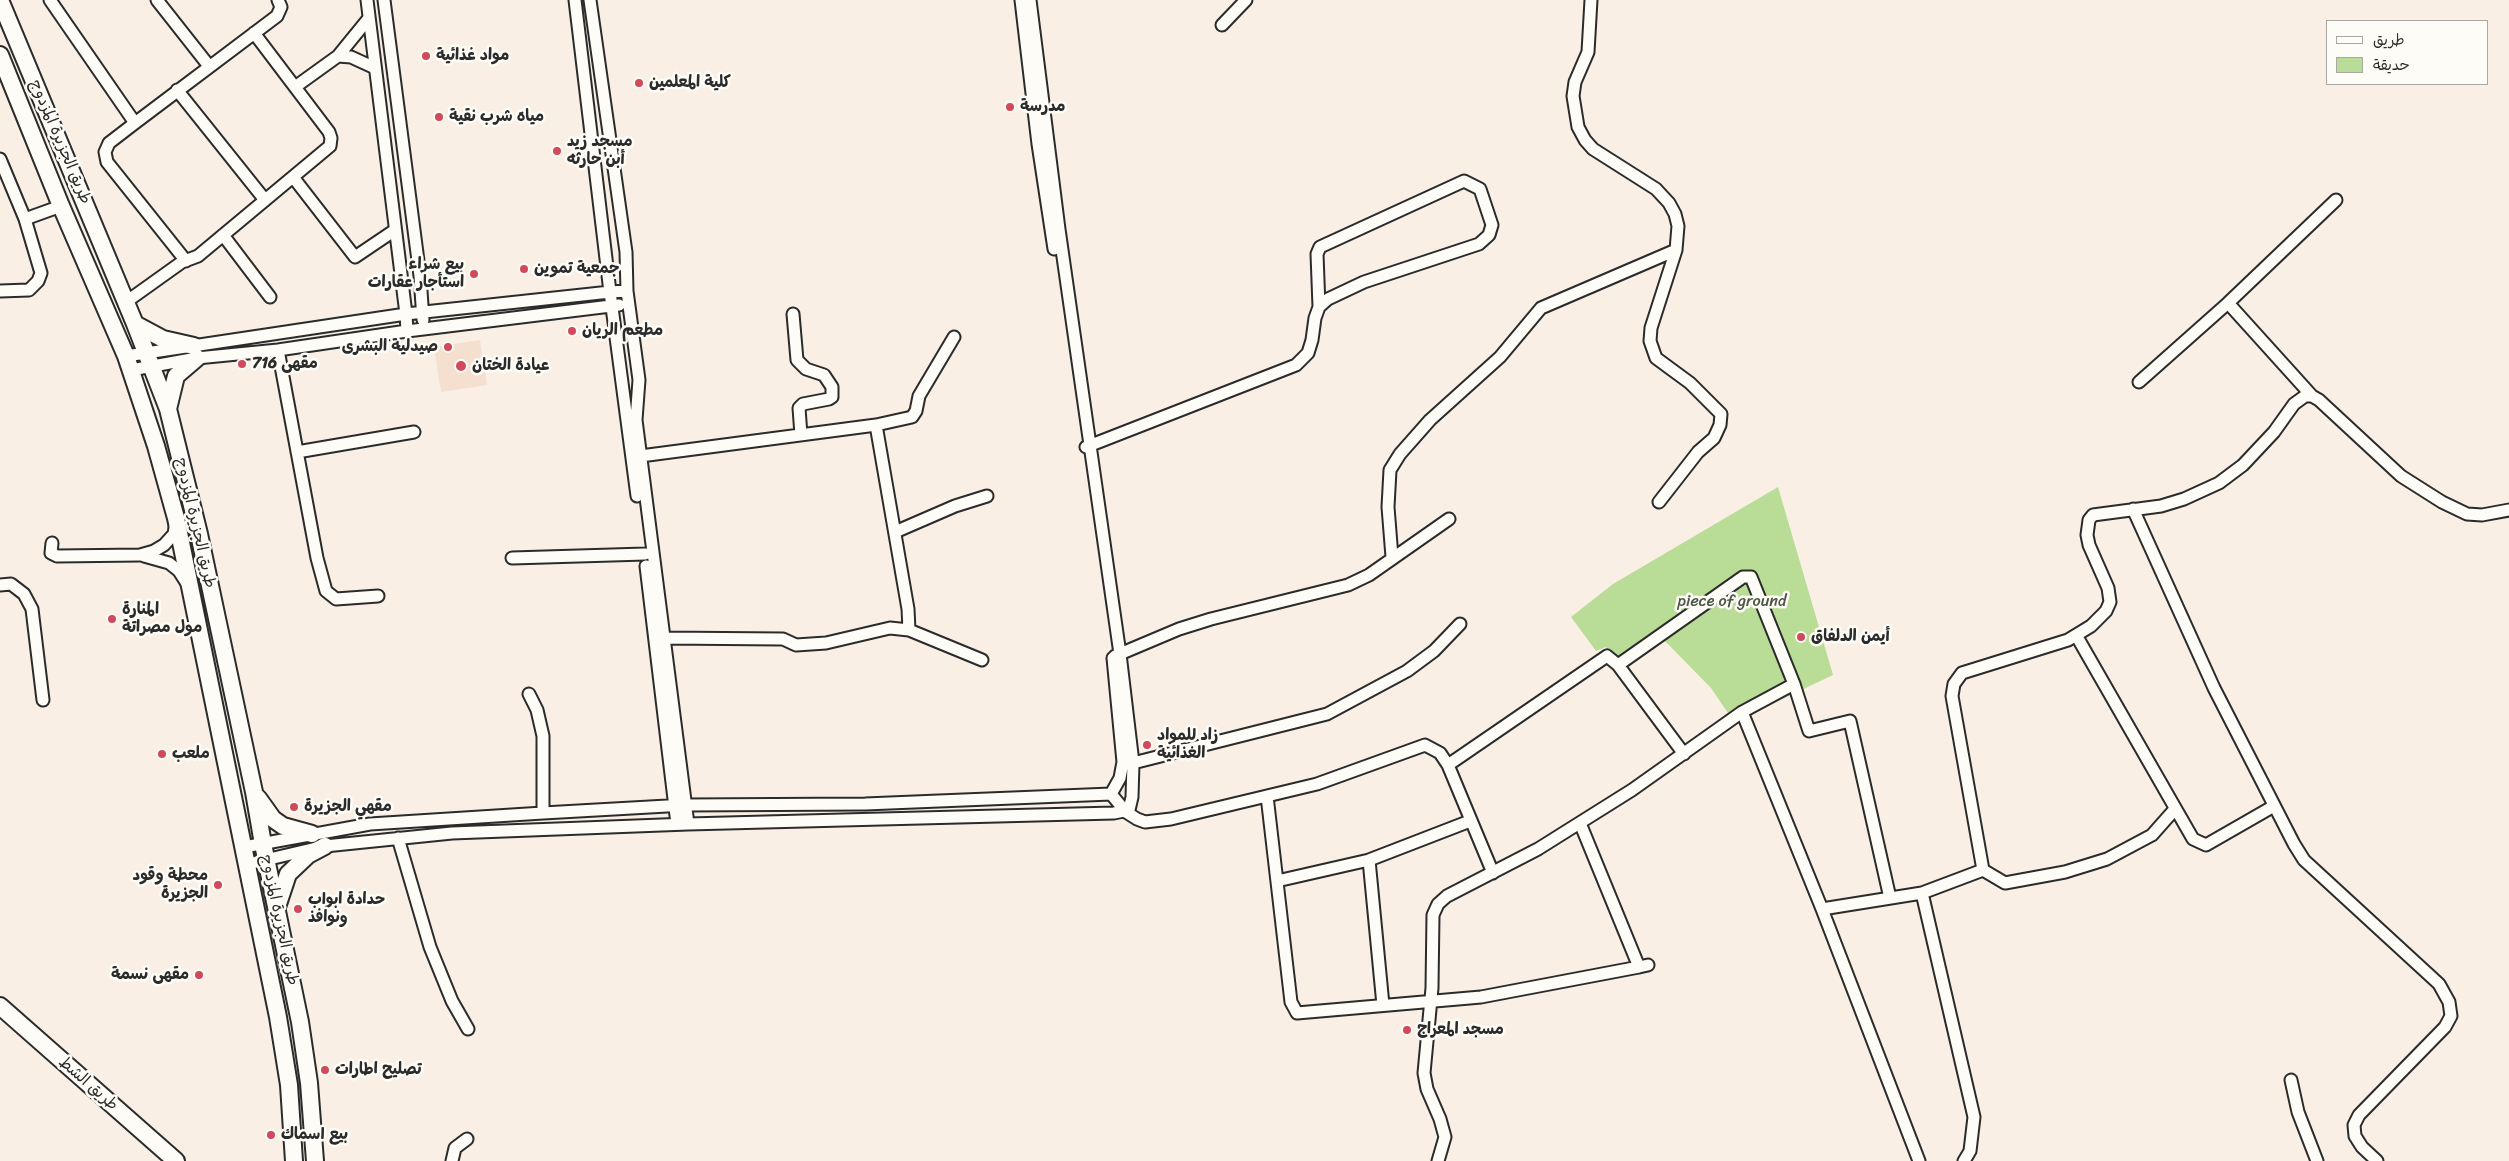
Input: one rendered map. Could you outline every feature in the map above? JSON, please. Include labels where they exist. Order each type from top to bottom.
[{"type":"main road","name":"طريق الجزيرة المزدوج","points":[[5,1],[168,409],[199,534],[254,792],[266,860],[300,1022],[309,1083],[315,1161]]},
{"type":"main road","name":"طريق الجزيرة المزدوج","points":[[0,56],[128,363],[156,446],[176,518],[216,720],[248,864],[289,1085],[294,1161]]},
{"type":"main road","points":[[135,324],[163,339],[196,352],[176,376],[168,409]]},
{"type":"main road","points":[[254,792],[273,819],[283,826],[312,834]]},
{"type":"main road","points":[[276,910],[288,874],[308,855],[326,846]]},
{"type":"main road","name":"طريق الشط","points":[[0,1006],[176,1161]]},
{"type":"street","points":[[50,0],[135,123]]},
{"type":"street","points":[[157,0],[209,66]]},
{"type":"street","points":[[186,260],[107,162],[105,152],[109,143],[277,16],[281,7],[278,0]]},
{"type":"street","points":[[366,0],[407,331]]},
{"type":"street","points":[[384,0],[420,276],[422,314],[425,329]]},
{"type":"street","points":[[575,0],[610,292],[663,638],[679,805]]},
{"type":"street","points":[[590,0],[626,252],[628,304],[639,380],[636,457],[645,554],[682,824]]},
{"type":"street","points":[[1021,0],[1038,144],[1087,446]]},
{"type":"street","points":[[1030,0],[1087,446],[1133,763],[1131,805],[1126,812]]},
{"type":"street","points":[[1222,25],[1246,0]]},
{"type":"street","points":[[1591,0],[1588,52],[1575,82],[1574,104],[1578,127],[1585,140],[1593,148],[1656,190],[1669,203],[1678,226],[1676,250],[1651,328],[1650,341],[1656,358],[1690,383],[1719,410],[1720,425],[1714,438],[1686,466],[1659,502]]},
{"type":"street","points":[[295,87],[338,56],[369,18]]},
{"type":"street","points":[[126,302],[186,260],[198,256],[327,149],[331,138],[254,33]]},
{"type":"street","points":[[338,56],[352,57],[375,68]]},
{"type":"street","points":[[177,90],[265,200]]},
{"type":"street","points":[[0,159],[25,219],[41,273],[38,281],[28,290],[0,292]]},
{"type":"street","points":[[293,177],[355,257],[395,230]]},
{"type":"street","points":[[1087,446],[1296,365],[1308,353],[1319,307],[1316,254],[1320,247],[1464,181],[1480,189],[1492,225],[1489,235],[1479,244],[1347,289],[1328,299],[1319,307]]},
{"type":"street","points":[[2139,382],[2228,303],[2336,200]]},
{"type":"street","points":[[25,219],[61,206]]},
{"type":"street","points":[[223,235],[270,297]]},
{"type":"street","points":[[1392,557],[1388,507],[1390,470],[1400,454],[1430,420],[1500,357],[1541,308],[1676,250]]},
{"type":"street","points":[[128,363],[406,314],[422,314],[627,291]]},
{"type":"street","points":[[2228,303],[2312,396],[2345,422],[2401,476],[2442,502],[2467,514],[2482,515],[2509,510]]},
{"type":"street","points":[[196,352],[278,350],[407,331],[628,304]]},
{"type":"street","points":[[793,314],[797,360],[806,369],[824,375],[832,387],[832,397],[829,399],[803,404],[800,408],[801,435]]},
{"type":"street","points":[[636,457],[876,425],[912,417],[916,411],[919,396],[954,337]]},
{"type":"street","points":[[278,350],[316,558],[326,591],[336,599],[378,596]]},
{"type":"street","points":[[2175,809],[2152,835],[2099,861],[2065,872],[2005,883],[1984,870],[1952,696],[1954,684],[1962,673],[2068,640],[2091,626],[2106,611],[2110,602],[2108,588],[2089,545],[2086,528],[2093,515],[2161,506],[2184,499],[2219,484],[2232,475],[2274,432],[2300,399],[2312,396]]},
{"type":"street","points":[[876,425],[908,609],[909,630]]},
{"type":"street","points":[[297,452],[414,432]]},
{"type":"street","points":[[895,532],[955,506],[987,496]]},
{"type":"street","points":[[2134,509],[2214,688],[2274,806],[2304,860],[2439,984],[2450,1002],[2451,1016],[2445,1027],[2359,1115],[2354,1125],[2355,1136],[2362,1147],[2377,1161]]},
{"type":"street","points":[[140,555],[164,546],[174,534],[176,518]]},
{"type":"street","points":[[1116,655],[1203,621],[1348,585],[1369,575],[1392,557],[1449,519]]},
{"type":"street","points":[[52,543],[51,553],[57,556],[140,555],[159,559],[175,568],[182,575],[193,598]]},
{"type":"street","points":[[512,558],[645,554]]},
{"type":"street","points":[[1618,666],[1747,576],[1751,577],[1794,684],[1809,731],[1850,722],[1890,898]]},
{"type":"street","points":[[0,585],[11,584],[24,594],[32,608],[43,700]]},
{"type":"street","points":[[1133,763],[1327,714],[1407,671],[1434,651],[1460,624]]},
{"type":"street","points":[[663,638],[783,639],[796,644],[826,643],[890,628],[909,630],[982,660]]},
{"type":"street","points":[[2076,635],[2193,839],[2206,845],[2274,806]]},
{"type":"street","points":[[1112,794],[1120,778],[1123,762],[1116,655]]},
{"type":"street","points":[[1448,765],[1607,656],[1618,666],[1684,754]]},
{"type":"street","points":[[1438,1161],[1445,1138],[1440,1119],[1427,1089],[1424,1073],[1431,1000],[1433,915],[1438,904],[1446,896],[1538,849],[1684,754],[1742,712],[1794,684]]},
{"type":"street","points":[[530,694],[537,710],[543,736],[543,813]]},
{"type":"street","points":[[1742,712],[1822,909],[1919,1161]]},
{"type":"street","points":[[1112,794],[1126,812],[1145,822],[1171,819],[1317,784],[1424,745],[1433,748],[1448,765],[1493,873]]},
{"type":"street","points":[[244,847],[370,824],[543,813],[679,805],[865,804],[1112,794]]},
{"type":"street","points":[[1267,796],[1291,1002],[1294,1009],[1302,1014],[1482,996],[1644,966],[1580,823]]},
{"type":"street","points":[[248,864],[326,846],[452,832],[1126,812]]},
{"type":"street","points":[[1277,881],[1369,860],[1470,821]]},
{"type":"street","points":[[398,838],[430,947],[452,1001],[468,1029]]},
{"type":"street","points":[[1369,860],[1384,1005]]},
{"type":"street","points":[[1822,909],[1922,893],[1984,870]]},
{"type":"street","points":[[1922,893],[1974,1117],[1970,1151],[1964,1161]]},
{"type":"street","points":[[2291,1080],[2298,1112],[2317,1161]]},
{"type":"street","points":[[452,1161],[456,1148],[467,1138]]},
{"type":"shaded area","name":"عيادة الختان","points":[[480,340],[487,385],[441,392],[434,347]]},
{"type":"green space","name":"piece of ground","points":[[1778,487],[1833,675],[1757,711],[1750,703],[1741,704],[1728,713],[1711,688],[1665,641],[1645,655],[1639,645],[1617,660],[1606,647],[1596,651],[1571,617],[1613,584]]},
{"type":"place","name":"مواد غذائية","points":[[426,56]]},
{"type":"place","name":"كلية المعلمين","points":[[639,83]]},
{"type":"place","name":"مدرسة","points":[[1010,107]]},
{"type":"place","name":"مياه شرب نقية","points":[[439,117]]},
{"type":"place","name":"مسجد زيد أبن حارثه","points":[[557,151]]},
{"type":"place","name":"جمعية تموين","points":[[524,269]]},
{"type":"place","name":"بيع شراء استأجار عقارات","points":[[474,274]]},
{"type":"place","name":"مطعم الريان","points":[[572,331]]},
{"type":"place","name":"صيدلية البشرى","points":[[448,347]]},
{"type":"place","name":"مقهى 716","points":[[242,364]]},
{"type":"place","name":"عيادة الختان","points":[[461,366]]},
{"type":"place","name":"المنارة مول مصراتة","points":[[112,619]]},
{"type":"place","name":"أيمن الدلفاق","points":[[1801,637]]},
{"type":"place","name":"زاد للمواد الغذائية","points":[[1147,745]]},
{"type":"place","name":"ملعب","points":[[162,754]]},
{"type":"place","name":"مقهي الجزيرة","points":[[294,807]]},
{"type":"place","name":"محطة وقود الجزيرة","points":[[218,885]]},
{"type":"place","name":"حدادة ابواب ونوافذ","points":[[298,909]]},
{"type":"place","name":"مقهى نسمة","points":[[199,975]]},
{"type":"place","name":"مسجد المعراج","points":[[1407,1030]]},
{"type":"place","name":"تصليح اطارات","points":[[325,1070]]},
{"type":"place","name":"بيع اسماك","points":[[271,1135]]}]
